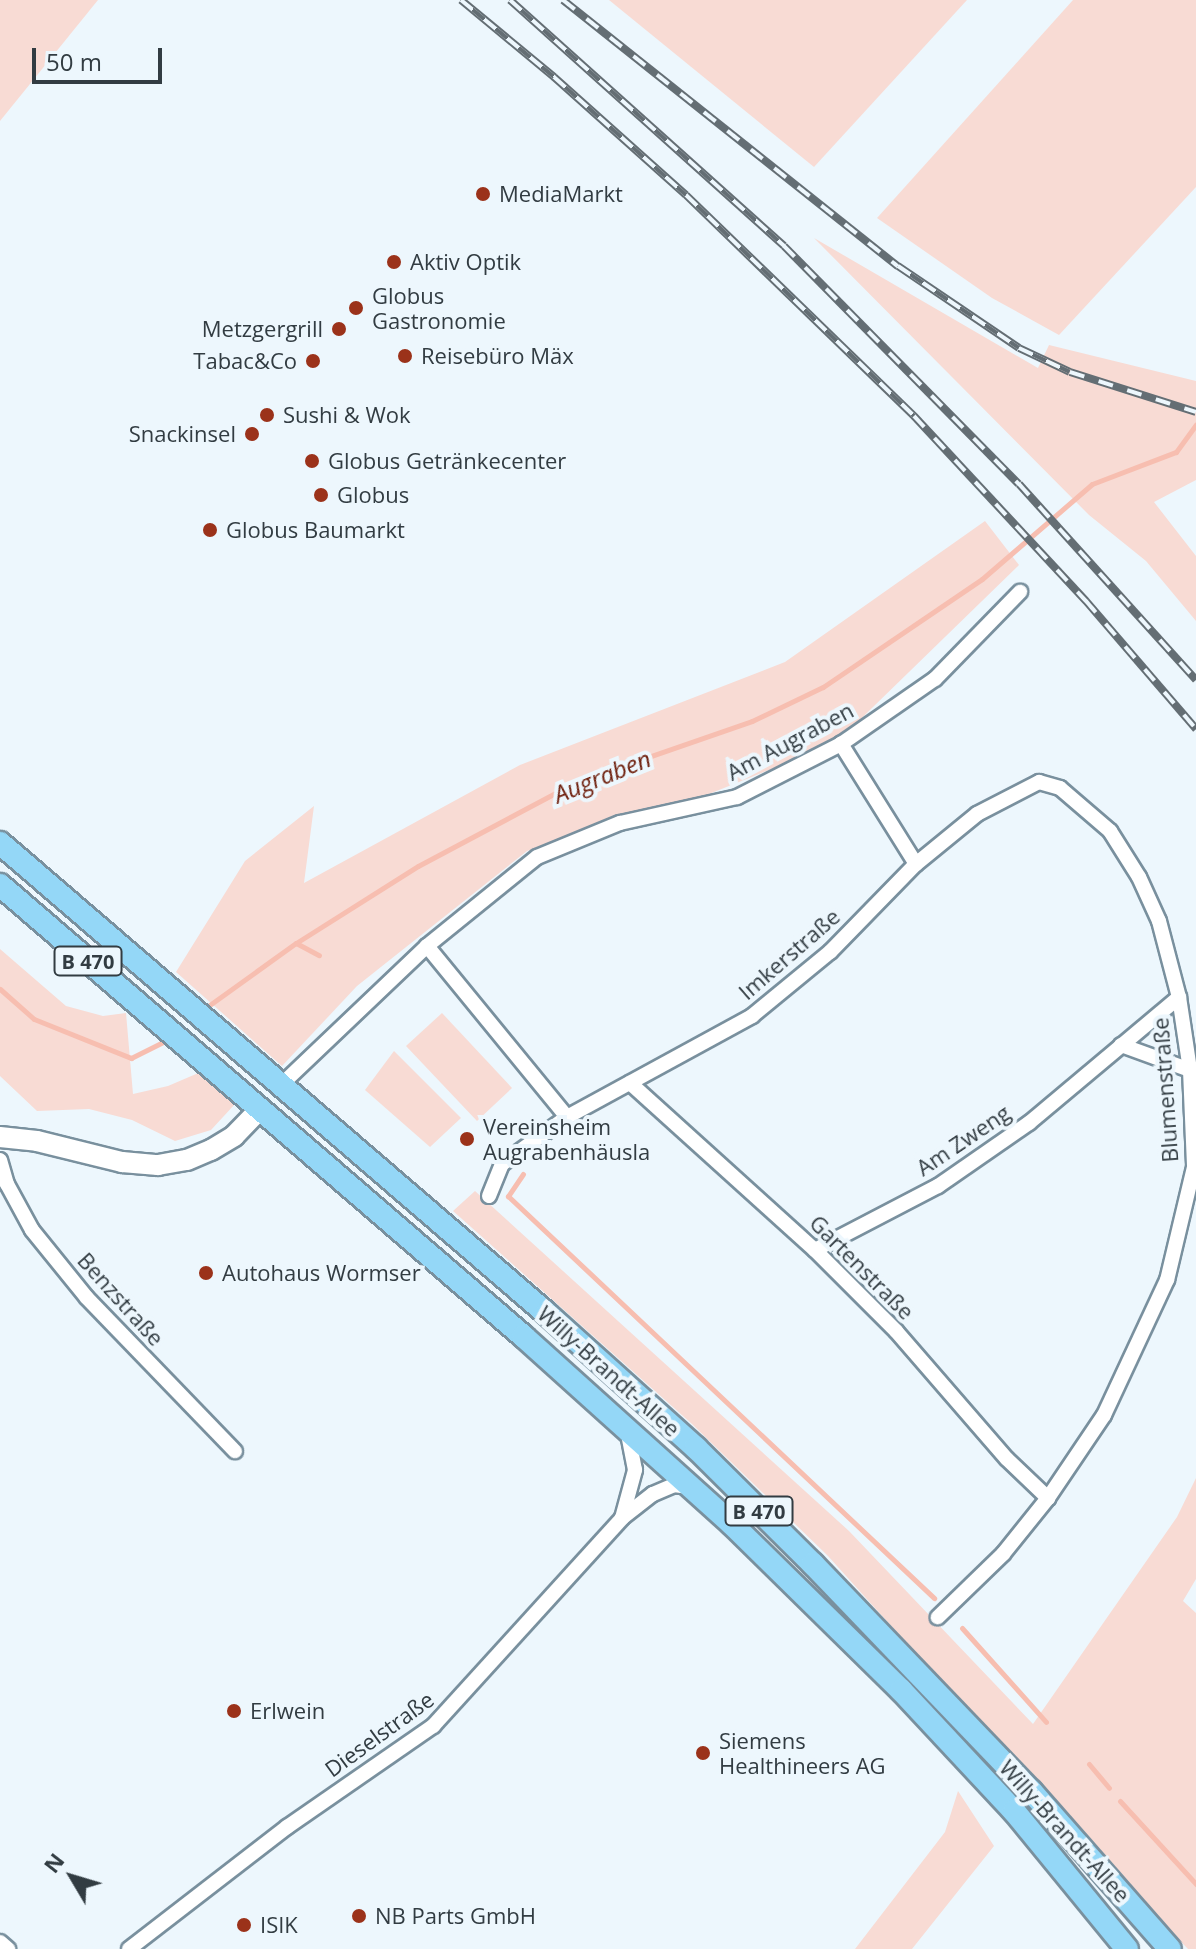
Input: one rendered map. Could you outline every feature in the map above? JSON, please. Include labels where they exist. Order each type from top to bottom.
[{"type":"main road","name":"Willy-Brandt-Allee","points":[[0,843],[546,1313],[696,1448],[813,1564],[1031,1791],[1170,1949]]},
{"type":"main road","name":"Willy-Brandt-Allee","points":[[0,885],[691,1487],[901,1690],[1014,1811],[1127,1949]]},
{"type":"main road","points":[[260,1109],[281,1085]]},
{"type":"street","name":"Am Augraben","points":[[281,1085],[427,946],[537,857],[620,823],[737,797],[841,744],[935,679],[1020,592]]},
{"type":"street","points":[[841,744],[916,864]]},
{"type":"street","name":"Blumenstraße","points":[[916,864],[977,814],[1039,782],[1060,788],[1110,831],[1139,877],[1159,921],[1179,997],[1190,1070],[1194,1167],[1167,1280],[1104,1415],[1048,1498],[1003,1554],[938,1617]]},
{"type":"street","name":"Imkerstraße","points":[[489,1196],[502,1164],[567,1117],[752,1016],[830,952],[916,864]]},
{"type":"street","points":[[427,946],[567,1117]]},
{"type":"street","name":"Am Zweng","points":[[815,1250],[938,1186],[1029,1123],[1179,997]]},
{"type":"street","points":[[1121,1045],[1190,1070]]},
{"type":"street","name":"Gartenstraße","points":[[630,1083],[815,1250],[896,1331],[1007,1459],[1048,1498]]},
{"type":"street","points":[[0,1137],[37,1141],[122,1162],[158,1165],[187,1160],[211,1150],[234,1136],[260,1109]]},
{"type":"street","name":"Benzstraße","points":[[0,1160],[7,1184],[32,1230],[87,1298],[235,1451]]},
{"type":"street","name":"Dieselstraße","points":[[622,1518],[635,1470],[634,1449],[627,1429]]},
{"type":"street","name":"Dieselstraße","points":[[129,1949],[287,1827],[433,1726],[622,1518],[653,1494],[674,1485],[691,1487]]},
{"type":"street","points":[[0,1942],[8,1949]]},
{"type":"shaded area","points":[[0,0],[98,0],[0,121]]},
{"type":"shaded area","points":[[609,0],[967,0],[814,167]]},
{"type":"shaded area","points":[[1073,0],[1196,0],[1196,187],[1059,335],[992,298],[877,218]]},
{"type":"shaded area","points":[[814,238],[1038,368],[1049,345],[1196,381],[1196,480],[1154,502],[1196,556],[1196,621],[1146,561],[1089,515]]},
{"type":"shaded area","points":[[985,521],[1019,565],[836,743],[704,796],[527,851],[357,986],[282,1066],[176,972],[245,861],[314,806],[304,883],[520,765],[785,662]]},
{"type":"shaded area","points":[[0,949],[66,1006],[103,1016],[126,1013],[133,1094],[168,1086],[203,1071],[235,1104],[211,1130],[175,1141],[132,1120],[89,1109],[37,1111],[0,1076]]},
{"type":"shaded area","points":[[442,1013],[512,1088],[477,1121],[406,1046]]},
{"type":"shaded area","points":[[394,1051],[461,1118],[430,1147],[365,1090]]},
{"type":"shaded area","points":[[475,1191],[849,1531],[1033,1724],[1177,1517],[1196,1478],[1196,1579],[1183,1601],[1196,1613],[1196,1949],[1188,1949],[1117,1876],[828,1556],[692,1424],[453,1211]]},
{"type":"shaded area","points":[[958,1791],[994,1846],[912,1949],[855,1949],[945,1832]]},
{"type":"waterway","name":"Augraben","points":[[204,1009],[296,943],[418,866],[576,782],[752,721],[823,687],[982,579],[1092,484],[1176,452],[1196,424]]},
{"type":"waterway","points":[[296,943],[319,955]]},
{"type":"waterway","name":"Augraben","points":[[0,989],[34,1019],[131,1058],[169,1039]]},
{"type":"waterway","points":[[523,1174],[508,1196],[934,1598]]},
{"type":"waterway","points":[[962,1628],[1046,1722]]},
{"type":"waterway","points":[[1089,1764],[1109,1788]]},
{"type":"waterway","points":[[1120,1801],[1196,1884]]},
{"type":"railway","points":[[461,0],[554,77],[686,195],[914,416],[1086,601],[1196,729]]},
{"type":"railway","points":[[510,0],[784,246],[1019,484],[1196,680]]},
{"type":"railway","points":[[563,0],[898,266],[1019,348],[1070,372],[1196,412]]},
{"type":"place","name":"MediaMarkt","points":[[483,194]]},
{"type":"place","name":"Aktiv Optik","points":[[394,262]]},
{"type":"place","name":"Globus Gastronomie","points":[[356,308]]},
{"type":"place","name":"Metzgergrill","points":[[339,329]]},
{"type":"place","name":"Reisebüro Mäx","points":[[405,356]]},
{"type":"place","name":"Tabac&Co","points":[[313,361]]},
{"type":"place","name":"Sushi & Wok","points":[[267,415]]},
{"type":"place","name":"Snackinsel","points":[[252,434]]},
{"type":"place","name":"Globus Getränkecenter","points":[[312,461]]},
{"type":"place","name":"Globus","points":[[321,495]]},
{"type":"place","name":"Globus Baumarkt","points":[[210,530]]},
{"type":"place","name":"Vereinsheim Augrabenhäusla","points":[[467,1139]]},
{"type":"place","name":"Autohaus Wormser","points":[[206,1273]]},
{"type":"place","name":"Erlwein","points":[[234,1711]]},
{"type":"place","name":"Siemens Healthineers AG","points":[[703,1753]]},
{"type":"place","name":"NB Parts GmbH","points":[[359,1916]]},
{"type":"place","name":"ISIK","points":[[244,1925]]}]
